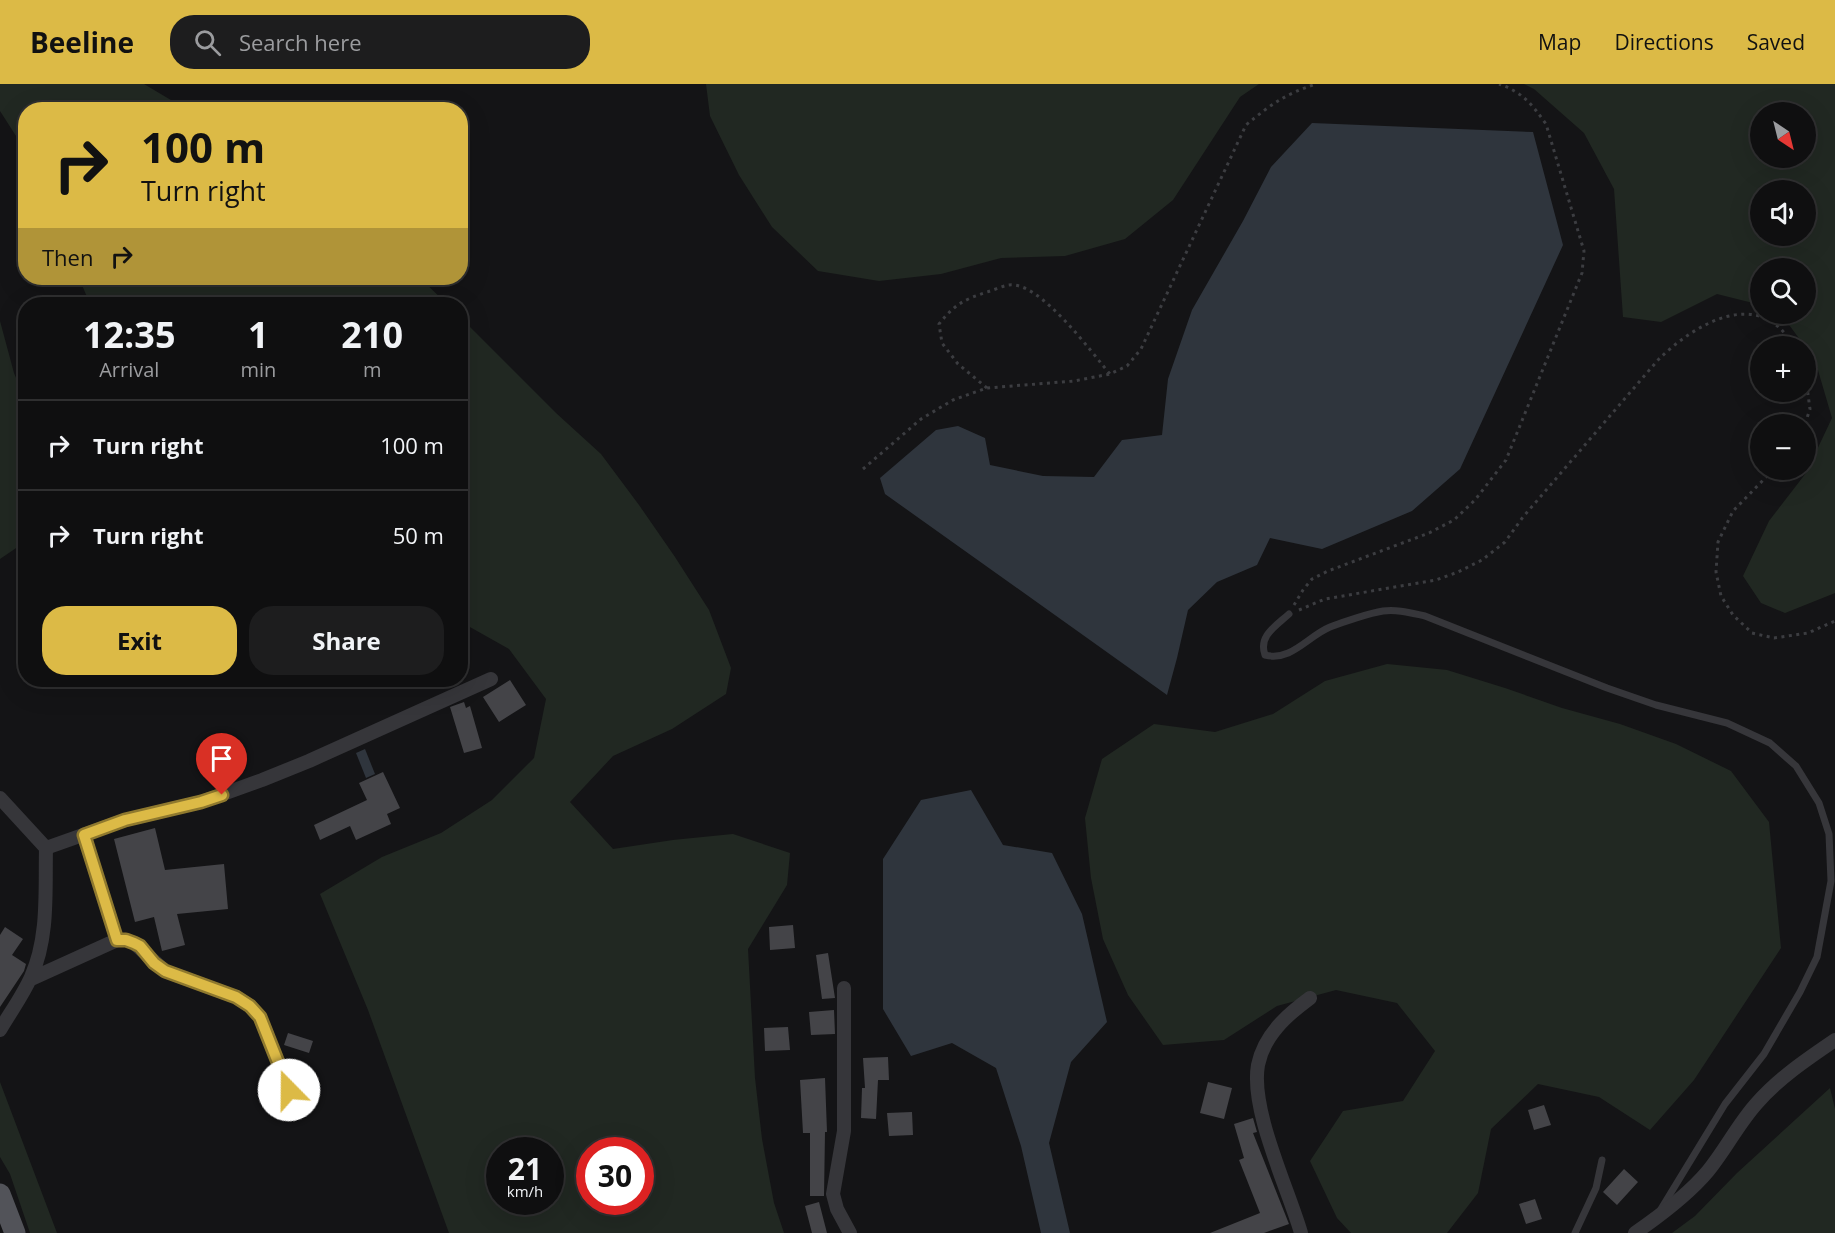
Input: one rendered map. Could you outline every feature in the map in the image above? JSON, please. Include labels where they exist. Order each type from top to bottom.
[{"type":"main road","points":[[0,1194],[15,1233]]},
{"type":"street","points":[[46,848],[125,820],[201,802],[262,780],[491,679]]},
{"type":"street","points":[[0,798],[46,848],[43,937],[31,979],[0,1030]]},
{"type":"street","points":[[84,835],[117,940]]},
{"type":"street","points":[[31,979],[117,940],[134,943],[165,971],[236,997],[250,1006],[260,1017],[289,1090]]},
{"type":"street","points":[[844,988],[844,1131],[833,1194],[837,1209],[850,1233]]},
{"type":"street","points":[[1301,1233],[1263,1119],[1256,1087],[1258,1064],[1270,1036],[1288,1013],[1310,998]]},
{"type":"street","points":[[1635,1233],[1684,1195],[1708,1172],[1757,1103],[1800,1064],[1835,1040]]},
{"type":"lane","points":[[1289,614],[1265,636],[1262,646],[1264,655],[1274,657],[1286,654],[1328,628],[1383,611],[1402,611],[1425,616],[1607,688],[1656,705],[1727,723],[1770,743],[1796,766],[1806,780],[1819,802],[1829,834],[1831,881],[1817,957],[1764,1054],[1725,1104],[1655,1219]]},
{"type":"lane","points":[[1575,1233],[1596,1188],[1602,1160]]},
{"type":"path","points":[[863,469],[921,420],[953,399],[987,388],[1074,381],[1110,374],[1127,366],[1142,349],[1246,125],[1273,102],[1296,90],[1316,84]]},
{"type":"path","points":[[1289,614],[1312,579],[1429,533],[1454,520],[1475,500],[1506,460],[1582,273],[1584,250],[1546,124],[1534,107],[1513,89],[1498,84]]},
{"type":"path","points":[[987,388],[958,363],[942,343],[939,324],[964,300],[1011,285],[1027,289],[1047,302],[1110,374]]},
{"type":"path","points":[[1289,614],[1325,599],[1436,580],[1482,560],[1504,542],[1530,508],[1658,360],[1672,346],[1705,324],[1728,315],[1754,314],[1773,322],[1787,336]]},
{"type":"path","points":[[1763,480],[1733,511],[1718,542],[1716,572],[1721,596],[1733,615],[1752,633],[1774,638],[1808,633],[1835,621]]},
{"type":"shaded area","points":[[0,84],[144,84],[174,102],[18,102],[18,139],[0,111]]},
{"type":"shaded area","points":[[706,84],[1259,84],[1240,97],[1173,200],[1125,239],[1065,256],[1001,258],[941,274],[879,281],[818,271],[772,227],[739,175],[710,116]]},
{"type":"shaded area","points":[[1524,84],[1835,84],[1835,593],[1785,613],[1761,603],[1743,576],[1769,521],[1801,480],[1816,480],[1816,452],[1832,418],[1816,363],[1816,336],[1797,336],[1788,324],[1816,324],[1816,258],[1750,258],[1750,302],[1717,294],[1661,322],[1623,317],[1614,189],[1584,133],[1534,89]]},
{"type":"shaded area","points":[[1312,123],[1533,132],[1563,245],[1460,469],[1412,511],[1322,549],[1270,538],[1257,565],[1217,582],[1188,610],[1167,695],[885,494],[880,478],[936,430],[958,426],[985,438],[990,465],[1043,476],[1094,477],[1122,440],[1162,435],[1168,379],[1192,310],[1271,167]]},
{"type":"shaded area","points":[[82,285],[427,285],[440,297],[87,297]]},
{"type":"shaded area","points":[[0,321],[18,383],[18,547],[0,559]]},
{"type":"shaded area","points":[[468,325],[556,413],[601,454],[675,557],[709,610],[731,668],[726,694],[672,729],[613,756],[570,802],[613,849],[733,834],[790,853],[787,885],[748,949],[755,1078],[762,1139],[774,1203],[784,1233],[449,1233],[368,1010],[320,894],[382,857],[441,833],[492,800],[534,758],[546,699],[509,649],[468,626]]},
{"type":"shaded area","points":[[1387,664],[1447,670],[1562,708],[1620,724],[1676,744],[1731,771],[1769,822],[1781,948],[1694,1080],[1650,1130],[1599,1097],[1538,1084],[1491,1129],[1478,1193],[1447,1233],[1351,1233],[1337,1218],[1310,1161],[1343,1111],[1403,1101],[1435,1051],[1397,1003],[1336,990],[1277,1006],[1224,1040],[1163,1045],[1128,995],[1103,939],[1091,878],[1085,818],[1102,759],[1154,724],[1215,732],[1273,714],[1325,681]]},
{"type":"shaded area","points":[[365,749],[375,774],[366,778],[356,753]]},
{"type":"shaded area","points":[[971,790],[1003,845],[1052,853],[1082,914],[1107,1022],[1071,1062],[1049,1143],[1070,1233],[1041,1233],[1021,1146],[996,1068],[952,1043],[911,1056],[883,1009],[883,859],[921,800]]},
{"type":"shaded area","points":[[0,1082],[57,1233],[30,1233],[10,1174],[0,1157]]},
{"type":"shaded area","points":[[1830,1088],[1835,1109],[1835,1233],[1672,1233],[1695,1216],[1737,1173]]},
{"type":"building","points":[[510,680],[526,705],[499,722],[483,697]]},
{"type":"building","points":[[464,702],[466,708],[470,706],[482,748],[464,753],[450,707]]},
{"type":"building","points":[[383,772],[400,808],[387,814],[391,824],[356,840],[350,826],[320,840],[314,825],[367,800],[359,783]]},
{"type":"building","points":[[155,828],[165,870],[224,864],[228,909],[177,914],[185,945],[162,951],[154,917],[135,922],[114,839]]},
{"type":"building","points":[[793,925],[795,948],[770,950],[769,927]]},
{"type":"building","points":[[5,927],[23,939],[12,955],[26,964],[24,971],[0,1007],[0,935]]},
{"type":"building","points":[[828,953],[835,998],[822,999],[816,955]]},
{"type":"building","points":[[834,1010],[835,1034],[811,1035],[809,1012]]},
{"type":"building","points":[[788,1027],[790,1050],[765,1051],[764,1028]]},
{"type":"building","points":[[288,1033],[313,1041],[309,1053],[284,1045]]},
{"type":"building","points":[[888,1057],[889,1080],[878,1080],[876,1119],[861,1118],[862,1088],[865,1088],[863,1058]]},
{"type":"building","points":[[825,1078],[827,1132],[825,1132],[824,1196],[810,1196],[810,1133],[803,1133],[800,1080]]},
{"type":"building","points":[[1208,1082],[1232,1088],[1224,1119],[1200,1113]]},
{"type":"building","points":[[1544,1105],[1551,1125],[1534,1130],[1528,1110]]},
{"type":"building","points":[[912,1112],[913,1135],[889,1136],[887,1113]]},
{"type":"building","points":[[1253,1118],[1257,1132],[1253,1133],[1289,1224],[1264,1233],[1210,1233],[1260,1213],[1239,1160],[1244,1158],[1234,1124]]},
{"type":"building","points":[[1624,1169],[1638,1182],[1617,1205],[1603,1192]]},
{"type":"building","points":[[1535,1199],[1542,1219],[1526,1224],[1519,1204]]},
{"type":"building","points":[[819,1202],[827,1233],[812,1233],[805,1206]]},
{"type":"route","points":[[222,795],[125,820],[84,835],[117,940],[126,940],[140,946],[154,963],[165,971],[236,997],[250,1006],[260,1017],[289,1090]]}]
